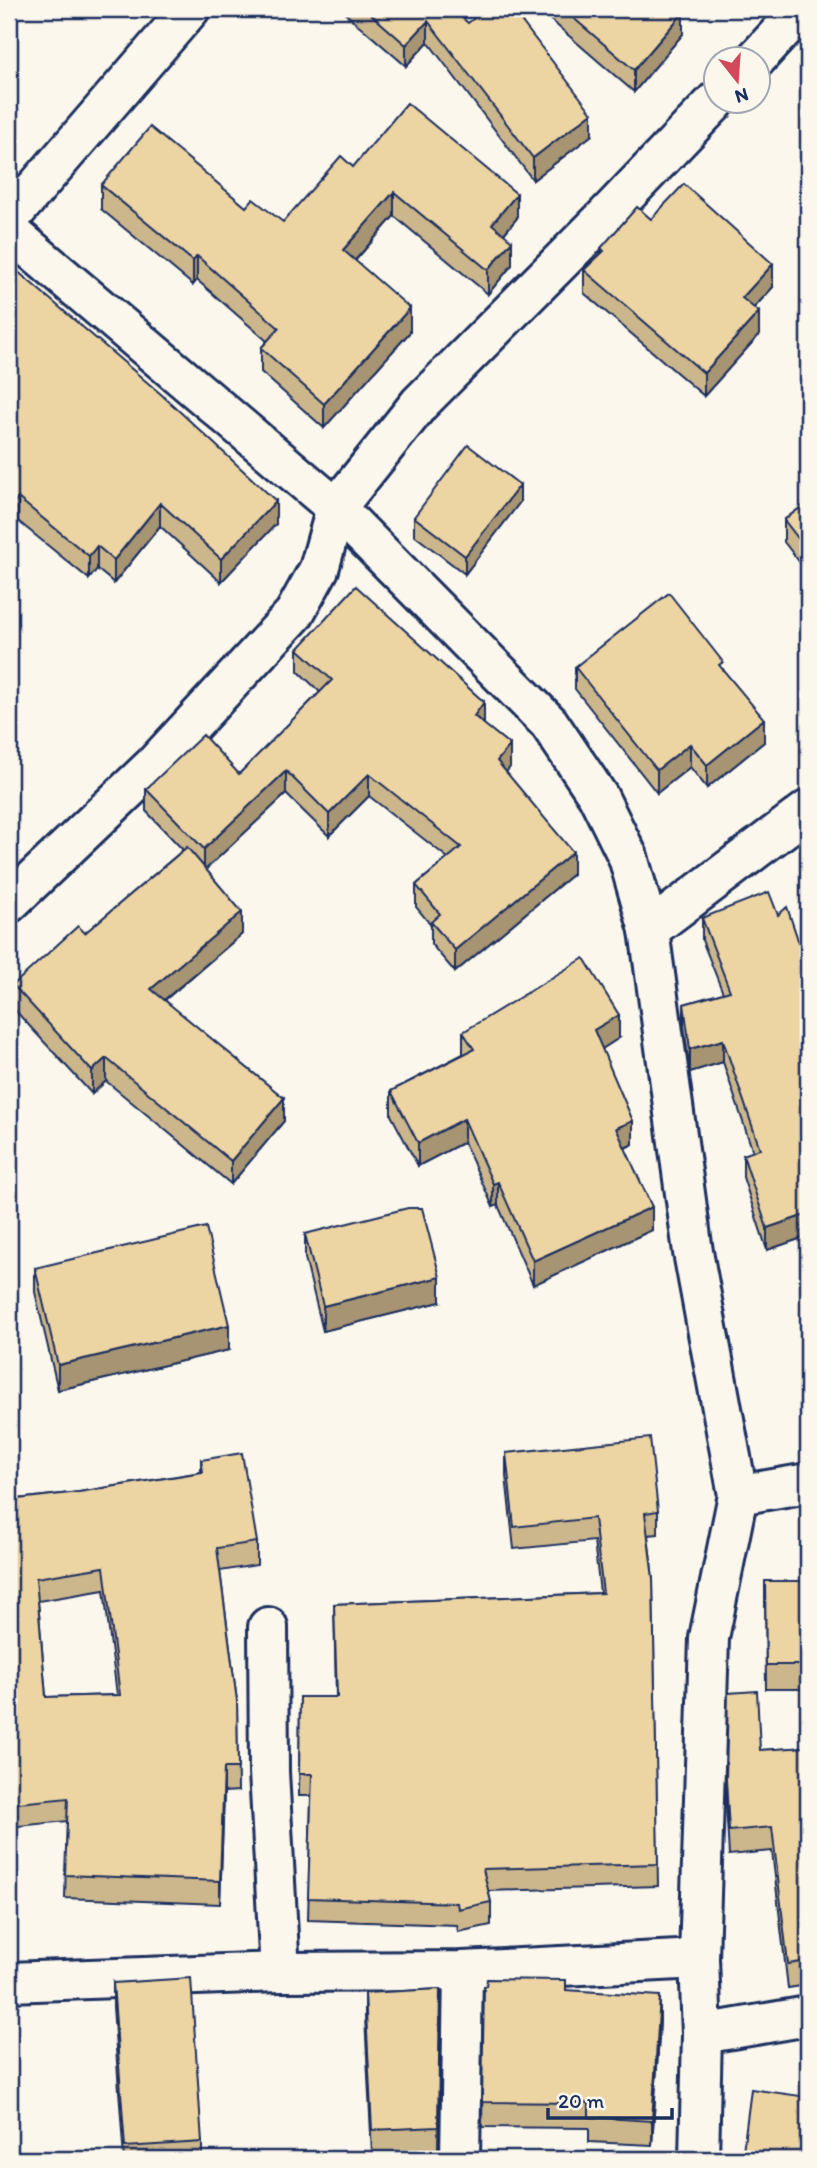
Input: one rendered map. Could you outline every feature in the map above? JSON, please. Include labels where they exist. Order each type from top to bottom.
[{"type":"street","points":[[9,219],[190,9]]},
{"type":"street","points":[[768,46],[802,9]]},
{"type":"street","points":[[9,903],[154,765],[294,614],[319,569],[336,508],[419,404],[702,116]]},
{"type":"street","points":[[9,231],[336,508],[549,723],[598,796],[628,857],[649,930],[693,1252],[738,1495],[709,1638],[699,1959],[702,2034],[699,2159]]},
{"type":"street","points":[[649,930],[808,810]]},
{"type":"street","points":[[738,1495],[808,1483]]},
{"type":"street","points":[[268,1627],[270,1772],[280,1972]]},
{"type":"street","points":[[9,1982],[280,1972],[463,1970],[699,1959]]},
{"type":"street","points":[[460,2159],[463,1970]]},
{"type":"street","points":[[702,2034],[808,2016]]},
{"type":"building","points":[[365,9],[452,9],[468,23],[486,9],[512,9],[592,113],[533,158],[428,21],[406,45]]},
{"type":"building","points":[[563,9],[679,9],[683,13],[634,70]]},
{"type":"building","points":[[407,103],[517,194],[492,224],[512,241],[488,270],[394,192],[343,250],[410,308],[324,404],[261,348],[279,328],[197,256],[193,261],[101,185],[150,127],[246,207],[253,199],[283,222],[341,156],[353,167]]},
{"type":"building","points":[[684,184],[773,264],[742,298],[759,312],[704,373],[584,270],[604,251],[601,248],[637,207],[651,219]]},
{"type":"building","points":[[9,264],[162,395],[276,501],[221,559],[160,503],[114,560],[97,546],[89,556],[18,498],[9,507]]},
{"type":"building","points":[[468,445],[520,485],[465,556],[414,517]]},
{"type":"building","points":[[808,502],[808,551],[784,520]]},
{"type":"building","points":[[356,586],[484,702],[474,716],[510,745],[497,761],[573,852],[455,950],[431,922],[440,914],[416,885],[461,847],[369,774],[329,814],[286,771],[204,849],[146,789],[203,735],[239,774],[332,680],[298,649]]},
{"type":"building","points":[[669,593],[723,662],[719,665],[764,719],[707,765],[690,744],[657,770],[575,667]]},
{"type":"building","points":[[187,847],[242,912],[151,989],[284,1098],[231,1161],[106,1058],[92,1071],[13,985],[78,926],[85,933]]},
{"type":"building","points":[[769,892],[778,915],[787,907],[808,970],[808,1214],[767,1228],[743,1155],[760,1149],[723,1040],[690,1049],[684,1004],[730,991],[702,918]]},
{"type":"building","points":[[584,958],[619,1015],[594,1030],[633,1121],[616,1128],[652,1207],[533,1261],[498,1182],[493,1184],[464,1119],[418,1143],[391,1091],[474,1049],[463,1032]]},
{"type":"building","points":[[408,1208],[422,1208],[440,1277],[323,1306],[305,1234]]},
{"type":"building","points":[[206,1227],[229,1325],[58,1365],[35,1268]]},
{"type":"building","points":[[650,1438],[658,1511],[645,1513],[653,1579],[658,1864],[483,1869],[491,1902],[458,1909],[457,1903],[308,1898],[312,1774],[299,1774],[300,1697],[337,1697],[334,1604],[603,1593],[594,1518],[514,1527],[506,1453]]},
{"type":"building","points":[[242,1453],[257,1542],[217,1548],[237,1701],[238,1768],[224,1768],[220,1881],[65,1875],[68,1798],[9,1804],[9,1500],[203,1472],[201,1460]],"holes":[[[104,1567],[120,1695],[46,1697],[36,1578]]]},
{"type":"building","points":[[765,1581],[808,1581],[808,1665],[766,1665]]},
{"type":"building","points":[[757,1691],[760,1750],[808,1747],[808,1961],[788,1964],[772,1827],[729,1831],[726,1780],[728,1693]]},
{"type":"building","points":[[191,1978],[202,2142],[125,2147],[113,1983]]},
{"type":"building","points":[[487,1979],[566,1980],[566,1990],[660,1996],[652,2121],[589,2117],[589,2103],[482,2102],[484,1986]]},
{"type":"building","points":[[440,1989],[438,2127],[372,2130],[365,1993]]},
{"type":"building","points":[[751,2089],[808,2097],[808,2159],[742,2159]]}]
